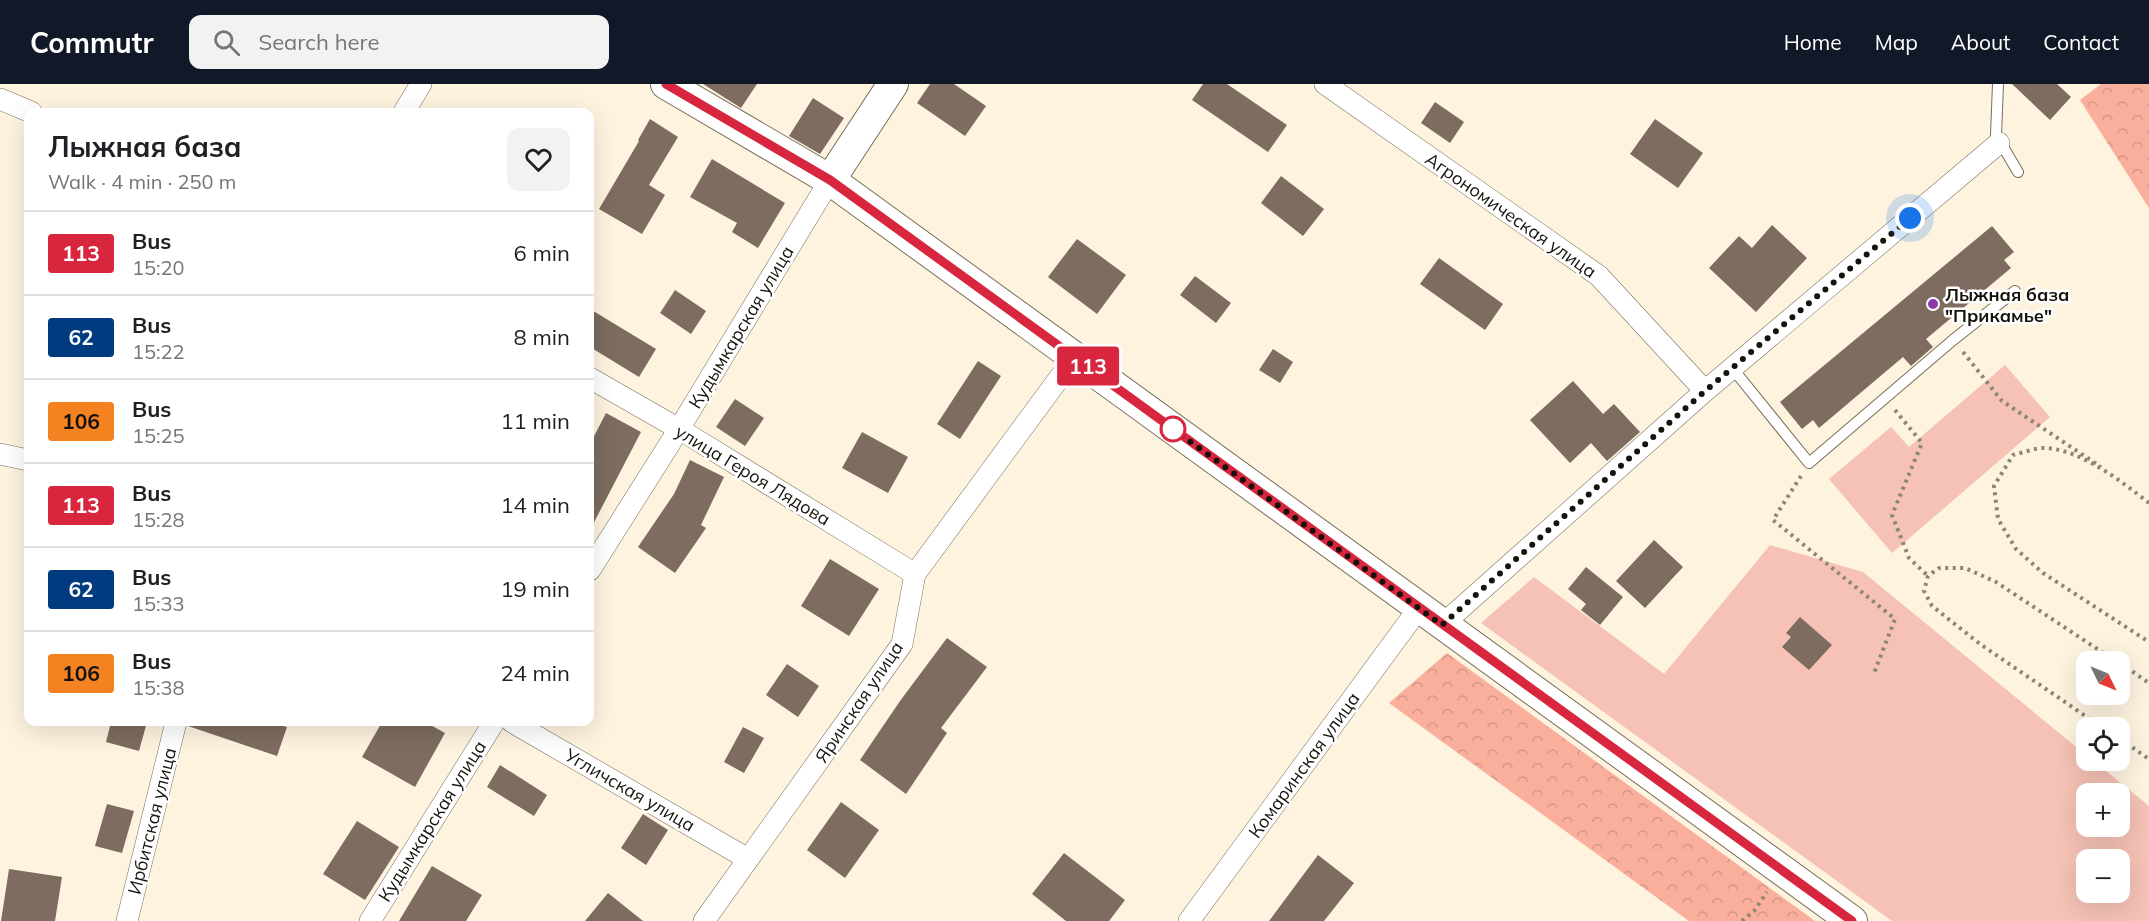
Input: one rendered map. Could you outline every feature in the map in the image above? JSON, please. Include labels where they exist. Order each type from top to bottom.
[{"type":"street","points":[[406,108],[421,84]]},
{"type":"street","points":[[666,84],[830,180],[1852,921]]},
{"type":"street","name":"Кудымкарская улица","points":[[594,564],[679,429],[830,180],[893,84]]},
{"type":"street","name":"Агрономическая улица","points":[[1325,84],[1599,276],[1705,391]]},
{"type":"street","points":[[0,99],[24,109]]},
{"type":"street","name":"Комаринская улица","points":[[1189,921],[1430,616],[1733,369],[1999,143]]},
{"type":"street","name":"Яринская улица","points":[[704,921],[902,644],[915,574],[1060,377],[1077,358]]},
{"type":"street","name":"улица Героя Лядова","points":[[594,380],[679,429],[915,574]]},
{"type":"street","points":[[0,454],[24,459]]},
{"type":"street","name":"Ирбитская улица","points":[[127,921],[175,726]]},
{"type":"street","name":"Кудымкарская улица","points":[[370,921],[492,726]]},
{"type":"street","name":"Угличская улица","points":[[519,726],[748,859]]},
{"type":"lane","points":[[1998,84],[1996,135],[2018,172]]},
{"type":"lane","points":[[1733,369],[1809,463],[1953,340],[2015,291]]},
{"type":"path","points":[[1953,340],[2002,401],[2115,476],[2149,503]]},
{"type":"path","points":[[1885,398],[1922,442],[1892,515],[1909,558],[1928,576]]},
{"type":"path","points":[[2115,476],[2071,454],[2041,448],[2013,455],[1994,486],[1998,519],[2016,549],[2043,573],[2149,642]]},
{"type":"path","points":[[1809,463],[1773,520],[1895,619],[1874,673]]},
{"type":"path","points":[[2087,717],[1980,644],[1932,606],[1924,591],[1928,576],[1939,568],[1965,568],[1996,582],[2101,651]]},
{"type":"path","points":[[2130,670],[2149,683]]},
{"type":"path","points":[[2130,746],[2149,759]]},
{"type":"path","points":[[1742,921],[1754,911],[1782,871]]},
{"type":"shaded area","points":[[2005,365],[2050,417],[1892,553],[1829,479],[1891,427],[1909,447]]},
{"type":"shaded area","points":[[1770,545],[1863,572],[2076,747],[2076,771],[2106,771],[2121,783],[2076,783],[2076,837],[2130,837],[2130,790],[2149,806],[2149,921],[1892,921],[1481,623],[1534,577],[1664,674]]},
{"type":"green space","points":[[2101,84],[2149,84],[2149,208],[2080,100]]},
{"type":"green space","points":[[1447,653],[1815,921],[1689,921],[1389,703]]},
{"type":"building","points":[[703,84],[757,84],[741,108]]},
{"type":"building","points":[[930,84],[954,84],[986,106],[965,136],[917,103]]},
{"type":"building","points":[[1203,84],[1227,84],[1287,125],[1268,152],[1192,100]]},
{"type":"building","points":[[2012,84],[2057,84],[2071,97],[2050,120]]},
{"type":"building","points":[[813,98],[844,118],[820,154],[789,136]]},
{"type":"building","points":[[1435,102],[1464,122],[1450,143],[1421,123]]},
{"type":"building","points":[[650,119],[678,137],[649,185],[665,195],[642,234],[599,209]]},
{"type":"building","points":[[1655,119],[1703,153],[1678,188],[1630,154]]},
{"type":"building","points":[[712,159],[785,203],[758,248],[732,232],[737,223],[690,197]]},
{"type":"building","points":[[1281,176],[1324,209],[1303,236],[1261,203]]},
{"type":"building","points":[[1772,225],[1807,258],[1756,312],[1709,268],[1739,236],[1752,248]]},
{"type":"building","name":"Лыжная база \"Прикамье\"","points":[[1992,226],[2014,252],[2004,260],[2011,268],[1926,339],[1933,347],[1911,366],[1903,357],[1819,428],[1813,420],[1802,429],[1780,402]]},
{"type":"building","points":[[1077,239],[1126,275],[1097,314],[1048,277]]},
{"type":"building","points":[[1439,258],[1503,304],[1485,330],[1420,284]]},
{"type":"building","points":[[1195,276],[1231,303],[1216,323],[1180,295]]},
{"type":"building","points":[[675,290],[706,311],[691,334],[660,313]]},
{"type":"building","points":[[594,311],[656,349],[639,377],[594,349]]},
{"type":"building","points":[[1273,349],[1293,362],[1280,383],[1259,370]]},
{"type":"building","points":[[978,361],[1001,376],[960,439],[937,424]]},
{"type":"building","points":[[1573,381],[1603,414],[1614,404],[1640,432],[1607,461],[1591,443],[1570,463],[1530,420]]},
{"type":"building","points":[[735,399],[764,418],[745,446],[716,427]]},
{"type":"building","points":[[606,413],[641,432],[594,522],[594,436]]},
{"type":"building","points":[[862,432],[908,457],[888,493],[842,468]]},
{"type":"building","points":[[690,460],[724,477],[701,525],[706,528],[675,573],[638,547],[674,494]]},
{"type":"building","points":[[1654,540],[1683,567],[1645,608],[1616,581]]},
{"type":"building","points":[[830,559],[879,589],[849,636],[801,606]]},
{"type":"building","points":[[1586,567],[1623,597],[1600,625],[1581,610],[1586,604],[1568,589]]},
{"type":"building","points":[[1800,617],[1832,645],[1809,670],[1782,647],[1791,637],[1786,633]]},
{"type":"building","points":[[947,638],[987,667],[941,728],[947,733],[906,794],[860,760]]},
{"type":"building","points":[[787,664],[819,686],[798,717],[766,695]]},
{"type":"building","points":[[110,726],[146,726],[139,751],[106,742]]},
{"type":"building","points":[[188,726],[287,727],[277,756]]},
{"type":"building","points":[[380,726],[432,726],[445,733],[415,787],[362,757]]},
{"type":"building","points":[[743,727],[764,738],[744,773],[724,762]]},
{"type":"building","points":[[500,765],[547,795],[534,816],[487,787]]},
{"type":"building","points":[[841,802],[879,830],[845,878],[807,850]]},
{"type":"building","points":[[107,804],[134,811],[122,853],[95,846]]},
{"type":"building","points":[[643,814],[668,830],[646,865],[621,848]]},
{"type":"building","points":[[357,821],[399,847],[365,900],[323,874]]},
{"type":"building","points":[[1064,853],[1125,900],[1109,921],[1066,921],[1032,894]]},
{"type":"building","points":[[1318,855],[1354,883],[1324,921],[1269,921]]},
{"type":"building","points":[[432,866],[482,895],[466,921],[399,921]]},
{"type":"building","points":[[9,869],[62,877],[55,921],[1,921]]},
{"type":"building","points":[[608,893],[643,921],[585,921]]},
{"type":"bus line","name":"113","points":[[666,84],[830,180],[1852,921]]},
{"type":"place","name":"Лыжная база \"Прикамье\"","points":[[1933,304]]},
{"type":"route","points":[[1173,429],[1442,625],[1705,391],[1910,218]]}]
